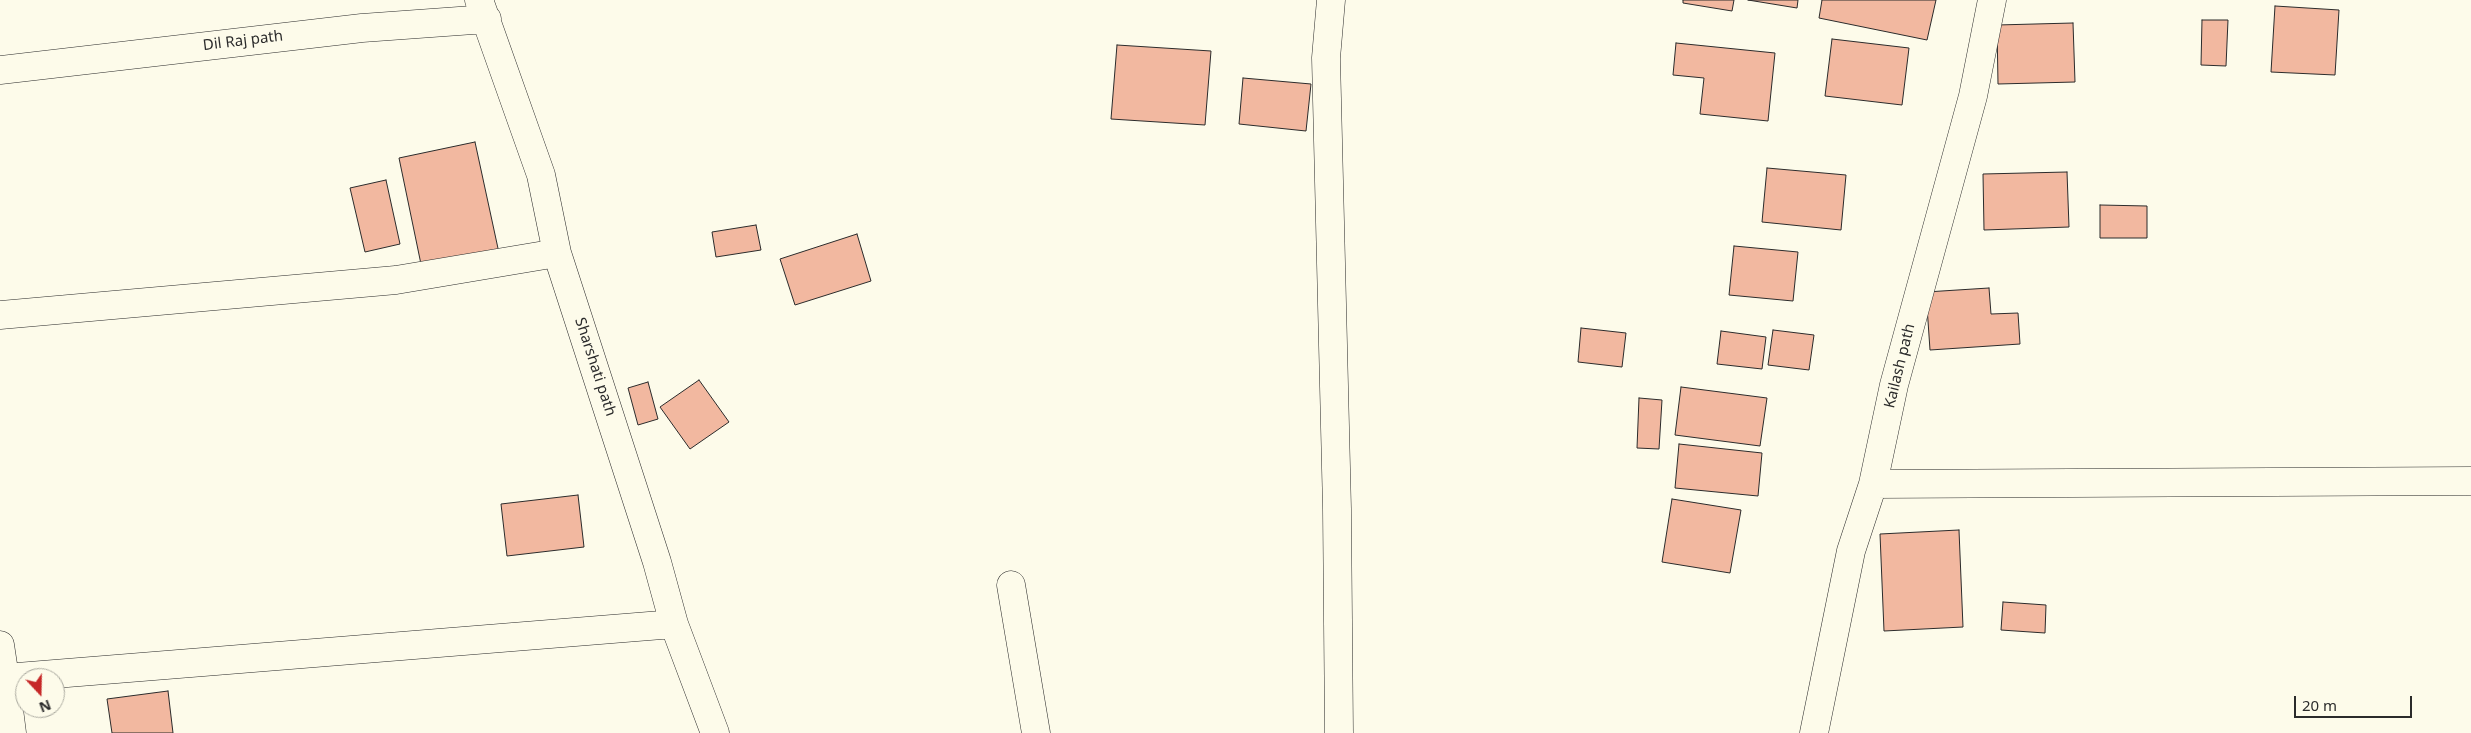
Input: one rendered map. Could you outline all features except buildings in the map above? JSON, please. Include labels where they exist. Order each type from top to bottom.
[{"type":"street","points":[[1331,0],[1326,58],[1337,509],[1340,733]]},
{"type":"street","name":"Kailash path","points":[[1814,733],[1851,551],[1873,484],[1894,385],[1974,96],[1992,0]]},
{"type":"street","name":"Dil Raj path","points":[[0,70],[362,28],[483,9]]},
{"type":"street","name":"Sharshati path","points":[[483,9],[541,175],[557,252],[652,544],[674,624],[715,733]]},
{"type":"street","points":[[0,315],[396,280],[557,252]]},
{"type":"street","points":[[1873,484],[2471,482]]},
{"type":"street","points":[[1011,585],[1036,733]]},
{"type":"street","points":[[5,678],[674,624]]},
{"type":"street","points":[[0,645],[12,733]]}]
